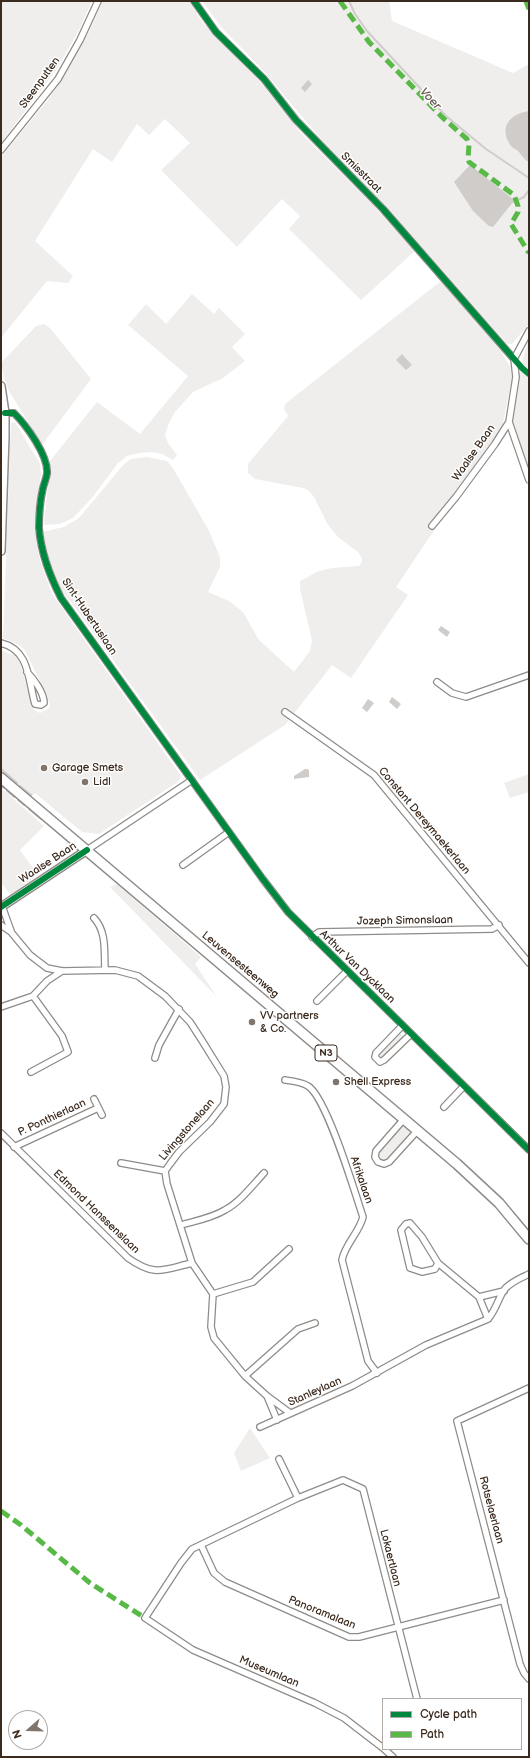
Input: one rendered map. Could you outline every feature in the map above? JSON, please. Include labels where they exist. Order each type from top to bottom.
[{"type":"main road","name":"Leuvensesteenweg","points":[[1,778],[485,1188],[529,1239]]},
{"type":"street","name":"Steenputten","points":[[1,150],[58,79],[80,40],[98,1]]},
{"type":"street","name":"Smisstraat","points":[[194,1],[216,32],[264,79],[296,120],[383,209],[514,360]]},
{"type":"street","points":[[514,360],[529,331]]},
{"type":"street","name":"Waalse Baan","points":[[432,526],[469,480],[509,422],[516,377],[514,360]]},
{"type":"street","points":[[1,386],[5,413],[1,551]]},
{"type":"street","name":"Sint-Hubertuslaan","points":[[5,413],[14,413],[22,421],[46,463],[47,475],[39,510],[39,528],[44,560],[61,598],[192,780]]},
{"type":"street","points":[[509,422],[529,480]]},
{"type":"street","points":[[1,643],[12,646],[19,652],[27,672],[35,704],[41,705],[44,703],[44,699],[33,679],[27,672]]},
{"type":"street","points":[[437,682],[452,693],[466,697],[529,675]]},
{"type":"street","name":"Constant Dereymaekerlaan","points":[[285,712],[374,775],[529,963]]},
{"type":"street","name":"Waalse Baan","points":[[2,907],[192,780]]},
{"type":"street","name":"Arthur Van Dycklaan","points":[[192,780],[279,900],[312,937],[529,1150]]},
{"type":"street","points":[[183,865],[229,832]]},
{"type":"street","name":"Livingstonelaan","points":[[2,907],[11,932]]},
{"type":"street","points":[[94,918],[104,932],[105,970]]},
{"type":"street","name":"Livingstonelaan","points":[[1,925],[11,932],[30,956],[47,968],[62,971],[105,970],[138,976],[165,996],[178,1009],[202,1039],[219,1066],[226,1087],[224,1104],[210,1122],[179,1152],[165,1171],[167,1184],[192,1263],[213,1294]]},
{"type":"street","name":"Jozeph Simonslaan","points":[[312,937],[319,932],[492,930],[499,925]]},
{"type":"street","points":[[47,968],[47,981]]},
{"type":"street","points":[[1,1007],[33,996],[47,981],[62,971]]},
{"type":"street","points":[[317,1001],[346,971]]},
{"type":"street","points":[[31,1072],[68,1052],[62,1036],[33,996]]},
{"type":"street","points":[[155,1058],[159,1045],[178,1009]]},
{"type":"street","points":[[402,1026],[376,1053],[375,1057],[377,1060],[380,1062],[384,1060],[411,1034]]},
{"type":"street","name":"Afrikalaan","points":[[285,1080],[296,1081],[309,1087],[324,1108],[346,1165],[363,1217],[361,1226],[344,1250],[342,1260],[368,1361],[376,1373]]},
{"type":"street","points":[[444,1107],[464,1086]]},
{"type":"street","name":"P. Ponthierlaan","points":[[94,1100],[102,1115]]},
{"type":"street","name":"P. Ponthierlaan","points":[[14,1147],[98,1108]]},
{"type":"street","points":[[404,1119],[376,1152],[375,1157],[378,1162],[384,1164],[389,1162],[418,1130]]},
{"type":"street","name":"Edmond Hanssenslaan","points":[[1,1133],[128,1258],[141,1267],[158,1271],[192,1263]]},
{"type":"street","points":[[121,1164],[165,1171]]},
{"type":"street","points":[[181,1226],[207,1218],[225,1210],[240,1198],[264,1174]]},
{"type":"street","points":[[438,1263],[435,1269],[422,1272],[410,1268],[410,1261],[401,1230],[406,1224],[410,1223],[422,1237],[438,1263],[479,1297],[488,1318],[495,1310],[504,1291],[513,1282],[529,1274]]},
{"type":"street","points":[[289,1249],[261,1277],[253,1282],[213,1294],[211,1328],[214,1338],[245,1376],[290,1414]]},
{"type":"street","points":[[479,1297],[504,1291]]},
{"type":"street","name":"Stanleylaan","points":[[260,1427],[376,1373],[426,1345],[488,1318]]},
{"type":"street","points":[[245,1376],[298,1329],[315,1323]]},
{"type":"street","name":"Rotselaerlaan","points":[[529,1388],[457,1421],[520,1664],[524,1673],[529,1679]]},
{"type":"street","points":[[267,1396],[277,1420]]},
{"type":"street","points":[[279,1459],[298,1498]]},
{"type":"street","name":"Lokaertlaan","points":[[145,1618],[181,1563],[192,1550],[298,1498],[343,1480],[363,1488],[397,1626],[417,1698]]},
{"type":"street","name":"Panoramalaan","points":[[201,1545],[214,1573],[225,1582],[349,1637],[358,1637],[504,1600]]},
{"type":"street","name":"Museumlaan","points":[[145,1618],[193,1650],[315,1703],[344,1718],[382,1747]]},
{"type":"street","name":"Museumlaan","points":[[385,1750],[393,1757]]},
{"type":"shaded area","points":[[1,1],[92,1],[79,30],[57,69],[1,143]]},
{"type":"shaded area","points":[[103,1],[189,1],[203,23],[258,79],[301,133],[372,204],[415,251],[361,300],[289,229],[300,216],[282,199],[237,247],[161,170],[190,143],[165,119],[149,135],[137,124],[112,162],[93,149],[35,241],[73,276],[68,283],[47,281],[1,338],[1,157],[47,101],[65,75],[88,34]]},
{"type":"shaded area","points":[[202,1],[389,1],[392,21],[513,73],[529,64],[529,324],[512,344],[507,344],[389,209],[322,140],[261,68],[222,28]]},
{"type":"shaded area","points":[[308,80],[312,84],[305,92],[301,88]]},
{"type":"shaded area","points":[[529,111],[529,162],[512,147],[507,139],[506,127],[508,122],[516,115]]},
{"type":"shaded area","points":[[470,165],[513,199],[513,202],[493,227],[489,226],[473,211],[454,182]]},
{"type":"shaded area","points":[[441,281],[501,351],[510,367],[512,378],[502,428],[488,451],[452,498],[443,517],[396,587],[408,595],[351,678],[332,665],[285,725],[200,780],[71,602],[62,592],[47,557],[42,532],[64,527],[79,518],[124,464],[131,459],[147,457],[167,461],[173,468],[209,531],[220,557],[220,567],[208,592],[229,601],[243,612],[259,640],[294,672],[310,651],[312,640],[300,589],[300,581],[319,571],[332,568],[359,566],[362,559],[359,553],[338,537],[328,525],[314,497],[308,490],[255,479],[248,473],[248,464],[288,416],[284,409],[285,404]]},
{"type":"shaded area","points":[[192,294],[214,314],[219,308],[245,334],[232,347],[245,361],[223,378],[193,392],[175,412],[165,435],[168,443],[177,455],[173,460],[162,454],[153,452],[127,456],[118,463],[92,498],[73,518],[60,524],[44,525],[47,492],[51,472],[50,461],[97,402],[140,434],[188,376],[128,325],[146,304],[166,324]]},
{"type":"shaded area","points":[[44,324],[50,328],[91,379],[42,445],[9,391],[4,378],[1,363],[36,326]]},
{"type":"shaded area","points":[[529,337],[529,469],[513,423],[521,366]]},
{"type":"shaded area","points":[[402,354],[412,365],[406,370],[396,360]]},
{"type":"shaded area","points":[[15,422],[40,464],[41,474],[35,519],[36,541],[40,560],[52,594],[181,776],[179,781],[99,834],[82,832],[35,793],[31,797],[1,771],[1,650],[18,657],[34,710],[40,713],[48,709],[50,705],[45,691],[24,649],[19,645],[3,638],[11,423]]},
{"type":"shaded area","points":[[441,626],[450,632],[447,637],[438,630]]},
{"type":"shaded area","points":[[392,697],[401,704],[397,709],[389,702]]},
{"type":"shaded area","points":[[368,699],[374,703],[367,712],[362,708]]},
{"type":"shaded area","points":[[305,769],[308,769],[309,771],[309,777],[294,779],[294,776]]},
{"type":"shaded area","points":[[529,774],[529,792],[510,798],[504,783]]},
{"type":"shaded area","points":[[1,788],[44,826],[20,850],[38,875],[11,895],[1,883]]},
{"type":"shaded area","points":[[117,884],[201,957],[195,964],[217,997],[110,887]]},
{"type":"shaded area","points":[[399,1033],[403,1035],[402,1038],[383,1057],[380,1058],[379,1054]]},
{"type":"shaded area","points":[[404,1123],[414,1131],[387,1160],[381,1161],[378,1156],[380,1149]]},
{"type":"shaded area","points":[[250,1428],[270,1458],[241,1471],[234,1453]]},
{"type":"waterway","name":"Voer","points":[[349,1],[355,14],[367,31],[446,116],[486,149],[529,178]]},
{"type":"waterway","points":[[513,202],[524,197],[529,190]]},
{"type":"waterway","points":[[1,769],[17,783]]},
{"type":"waterway","points":[[20,786],[31,795]]},
{"type":"waterway","points":[[7,791],[14,797]]},
{"type":"waterway","points":[[18,800],[24,805]]},
{"type":"waterway","points":[[29,809],[41,819]]},
{"type":"marked path","points":[[340,1],[369,42],[443,118],[467,139],[469,145],[469,162],[514,195],[518,206],[518,212],[511,224],[529,253]]},
{"type":"marked path","points":[[526,1],[529,9]]},
{"type":"marked path","points":[[1,1511],[21,1525],[90,1583],[145,1618]]},
{"type":"cycle path","points":[[194,1],[216,32],[264,79],[296,120],[383,209],[522,368],[529,374]]},
{"type":"cycle path","points":[[5,413],[14,413],[19,418],[36,441],[47,467],[47,474],[40,503],[40,538],[47,564],[61,598],[288,912],[529,1150]]},
{"type":"cycle path","points":[[1,907],[87,850]]},
{"type":"place","name":"Garage Smets","points":[[44,768]]},
{"type":"place","name":"Lidl","points":[[85,782]]},
{"type":"place","name":"VV partners & Co.","points":[[252,1022]]},
{"type":"place","name":"Shell Express","points":[[336,1082]]}]
